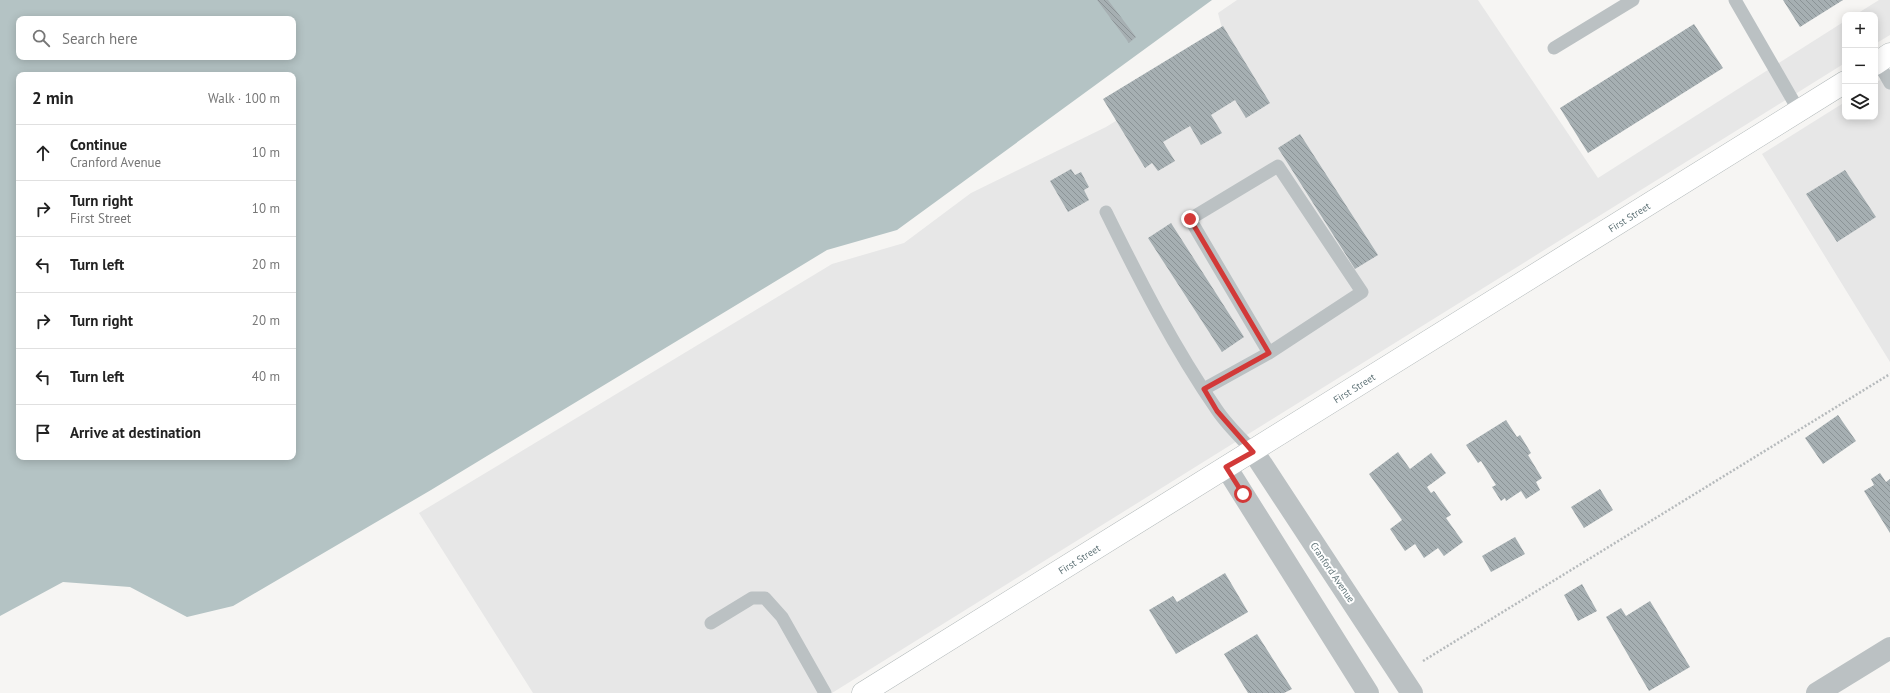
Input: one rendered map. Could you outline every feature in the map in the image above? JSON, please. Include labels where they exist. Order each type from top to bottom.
[{"type":"main road","name":"First Street","points":[[863,693],[1226,467],[1253,452],[1842,84]]},
{"type":"street","name":"Cranford Avenue","points":[[1253,452],[1401,674],[1412,693]]},
{"type":"street","points":[[1226,467],[1368,693]]},
{"type":"street","points":[[1817,693],[1890,648]]},
{"type":"lane","points":[[1554,48],[1632,0]]},
{"type":"lane","points":[[1735,0],[1799,111]]},
{"type":"lane","points":[[1881,60],[1890,83]]},
{"type":"lane","points":[[1204,389],[1269,353],[1362,292],[1278,166],[1190,219],[1269,353]]},
{"type":"lane","points":[[1106,212],[1158,311],[1217,411],[1253,452]]},
{"type":"lane","points":[[711,623],[752,598],[765,598],[782,617],[825,693]]},
{"type":"path","points":[[1401,674],[1890,374]]},
{"type":"shaded area","points":[[0,0],[1212,0],[897,230],[827,250],[431,490],[233,606],[187,617],[130,587],[63,582],[0,616]]},
{"type":"shaded area","points":[[1237,0],[1478,0],[1598,178],[1842,23],[1842,65],[832,693],[533,693],[419,513],[832,264],[904,243],[971,193],[1106,127],[1228,52],[1218,13]]},
{"type":"shaded area","points":[[1879,0],[1890,0],[1890,35],[1878,42],[1878,12],[1860,12]]},
{"type":"shaded area","points":[[1890,74],[1890,362],[1762,154],[1842,104],[1842,120],[1878,120],[1878,81]]},
{"type":"building","points":[[1097,0],[1108,0],[1136,37],[1129,43]]},
{"type":"building","points":[[1783,0],[1843,0],[1800,27]]},
{"type":"building","points":[[1694,24],[1723,68],[1588,153],[1560,108]]},
{"type":"building","points":[[1223,26],[1270,103],[1246,118],[1235,100],[1211,115],[1222,133],[1201,145],[1190,126],[1163,142],[1175,161],[1158,171],[1152,163],[1145,168],[1103,99]]},
{"type":"building","points":[[1300,134],[1378,255],[1355,269],[1278,148]]},
{"type":"building","points":[[1071,169],[1075,175],[1081,172],[1089,187],[1084,190],[1089,200],[1068,212],[1050,181]]},
{"type":"building","points":[[1845,170],[1876,217],[1837,242],[1806,194]]},
{"type":"building","points":[[1171,223],[1244,337],[1222,352],[1148,238]]},
{"type":"building","points":[[1838,415],[1856,441],[1823,464],[1805,438]]},
{"type":"building","points":[[1506,420],[1517,437],[1520,435],[1531,453],[1528,455],[1542,478],[1536,482],[1540,490],[1526,499],[1521,491],[1506,501],[1505,498],[1501,501],[1492,487],[1496,485],[1481,461],[1478,463],[1466,445]]},
{"type":"building","points":[[1398,452],[1410,469],[1431,453],[1446,473],[1427,487],[1431,493],[1434,491],[1451,515],[1446,518],[1463,542],[1444,556],[1438,548],[1424,558],[1415,544],[1405,551],[1390,529],[1402,520],[1369,474]]},
{"type":"building","points":[[1880,473],[1886,482],[1890,479],[1890,533],[1864,491],[1874,485],[1871,479]]},
{"type":"building","points":[[1600,489],[1613,510],[1584,528],[1571,507]]},
{"type":"building","points":[[1515,537],[1525,554],[1491,572],[1482,556]]},
{"type":"building","points":[[1225,573],[1248,612],[1176,654],[1149,610],[1173,596],[1177,602]]},
{"type":"building","points":[[1582,584],[1597,611],[1578,621],[1564,595]]},
{"type":"building","points":[[1650,601],[1690,667],[1649,691],[1606,617],[1621,608],[1626,616]]},
{"type":"building","points":[[1257,634],[1292,689],[1284,693],[1248,693],[1224,654]]},
{"type":"route","points":[[1190,219],[1269,353],[1204,389],[1217,411],[1253,452],[1226,467],[1243,494]]}]
